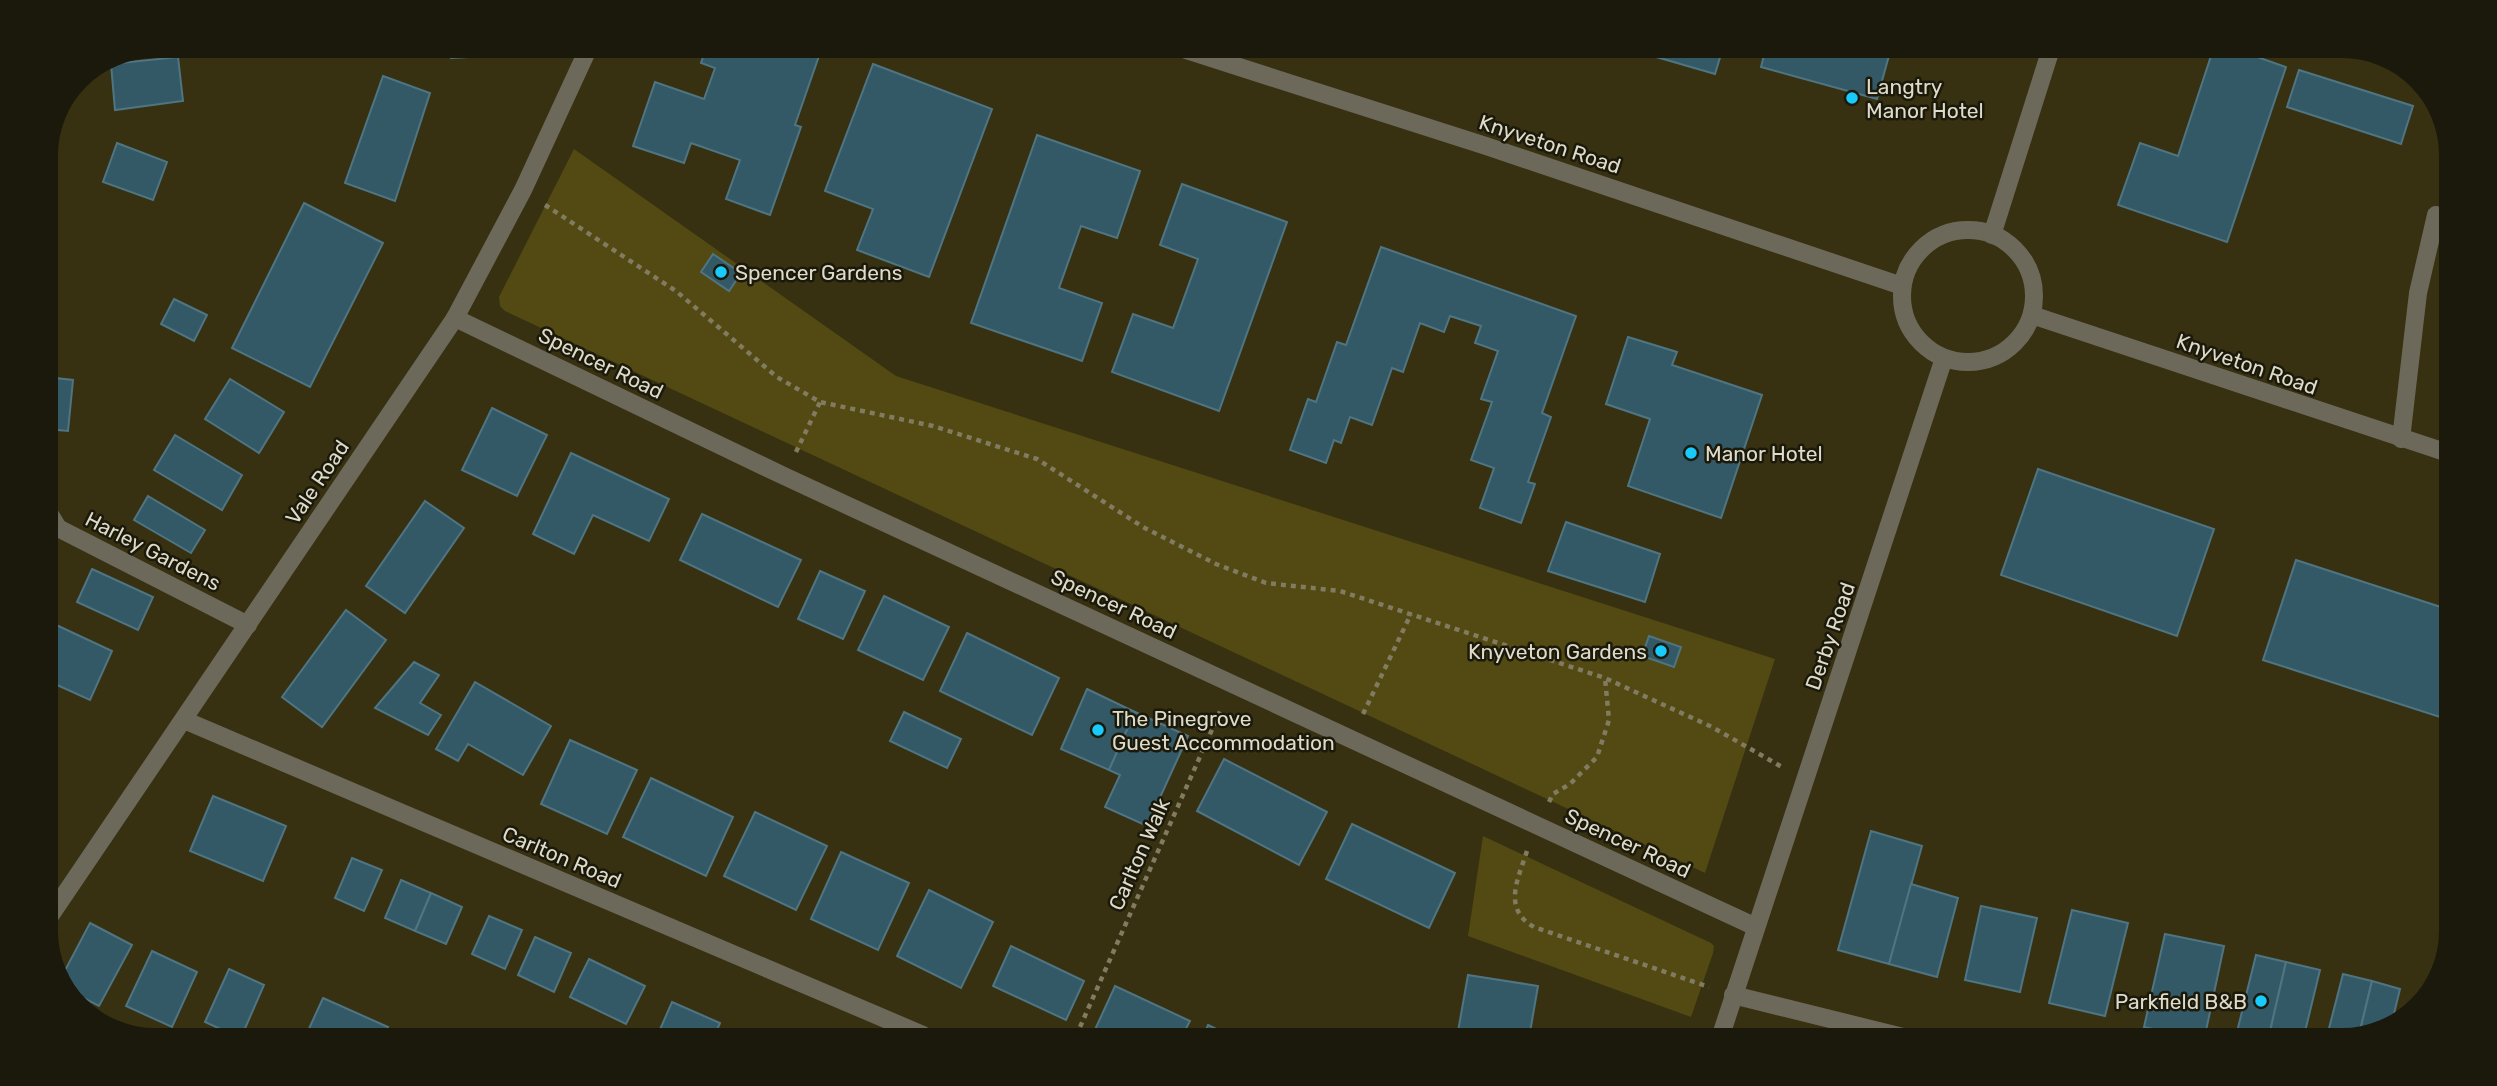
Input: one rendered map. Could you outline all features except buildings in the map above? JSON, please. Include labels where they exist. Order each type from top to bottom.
[{"type":"street","name":"Vale Road","points":[[58,904],[455,318],[523,190],[584,58]]},
{"type":"street","name":"Knyveton Road","points":[[1211,58],[1486,146],[1902,286]]},
{"type":"street","points":[[1992,235],[2048,58]]},
{"type":"street","points":[[2401,439],[2418,293],[2436,215]]},
{"type":"street","points":[[1973,230],[1992,235],[2009,244],[2023,259],[2032,276],[2032,315],[2022,335],[2007,351],[1987,361],[1965,363],[1944,358],[1925,347],[1910,330],[1902,308],[1902,286],[1908,267],[1920,251],[1935,239],[1953,232],[1973,230]]},
{"type":"street","name":"Knyveton Road","points":[[2032,315],[2439,450]]},
{"type":"street","name":"Spencer Road","points":[[455,318],[784,476],[1350,741],[1756,927]]},
{"type":"street","name":"Derby Road","points":[[1723,1028],[1804,779],[1852,644],[1944,358]]},
{"type":"street","name":"Harley Gardens","points":[[58,528],[247,625]]},
{"type":"street","name":"Carlton Road","points":[[184,720],[907,1028]]},
{"type":"street","points":[[1734,995],[1867,1028]]},
{"type":"path","points":[[523,190],[676,291],[777,377],[820,402],[933,426],[1037,459],[1143,527],[1216,564],[1266,583],[1340,591],[1605,678],[1712,727],[1804,779]]},
{"type":"path","points":[[784,476],[820,402]]},
{"type":"path","points":[[1350,741],[1410,614]]},
{"type":"path","points":[[1605,678],[1609,720],[1597,757],[1570,784],[1553,794],[1535,826],[1515,895],[1516,907],[1522,920],[1534,927],[1734,995]]},
{"type":"path","name":"Carlton Walk","points":[[1080,1028],[1232,685]]},
{"type":"shaded area","points":[[574,149],[896,376],[1775,659],[1705,873],[505,311],[500,306],[499,297]]},
{"type":"shaded area","points":[[1483,836],[1711,943],[1714,946],[1713,953],[1691,1017],[1468,936]]},
{"type":"place","name":"Langtry Manor Hotel","points":[[1852,98]]},
{"type":"place","name":"Spencer Gardens","points":[[721,272]]},
{"type":"place","name":"Manor Hotel","points":[[1691,453]]},
{"type":"place","name":"Knyveton Gardens","points":[[1661,651]]},
{"type":"place","name":"The Pinegrove Guest Accommodation","points":[[1098,730]]},
{"type":"place","name":"Parkfield B&B","points":[[2261,1001]]}]
